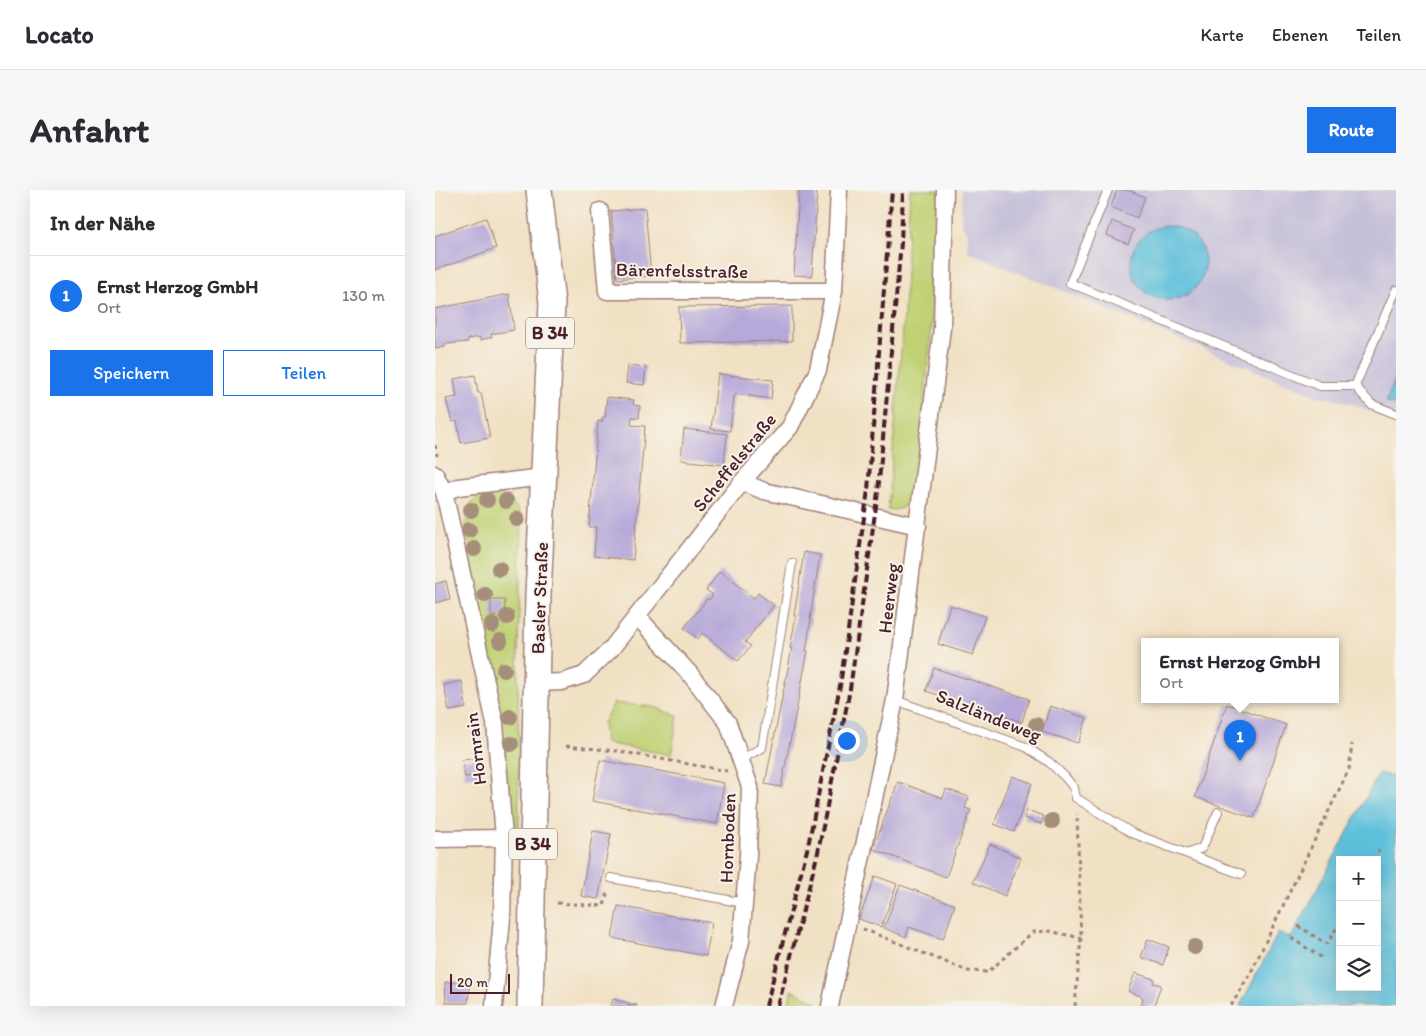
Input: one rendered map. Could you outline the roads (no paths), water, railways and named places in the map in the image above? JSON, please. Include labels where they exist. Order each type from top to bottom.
[{"type":"main road","name":"Basler Straße","points":[[530,1006],[537,683],[552,303],[539,190]]},
{"type":"street","name":"Scheffelstraße","points":[[537,683],[562,682],[584,674],[611,649],[742,482],[790,428],[818,370],[834,291],[839,190]]},
{"type":"street","name":"Heerweg","points":[[830,1006],[895,700],[942,328],[945,190]]},
{"type":"street","name":"Bärenfelsstraße","points":[[600,211],[607,291],[834,291]]},
{"type":"street","name":"Hornrain","points":[[435,474],[444,492],[495,723],[504,838],[502,918],[494,1006]]},
{"type":"street","points":[[444,492],[459,487],[544,478]]},
{"type":"street","points":[[742,482],[764,491],[918,526]]},
{"type":"street","name":"Hornboden","points":[[637,616],[690,674],[728,723],[750,787],[741,941],[724,1006]]},
{"type":"street","points":[[435,840],[504,838]]},
{"type":"lane","points":[[1109,190],[1070,283],[1320,386],[1355,386],[1371,404],[1396,414]]},
{"type":"lane","points":[[1355,386],[1396,290]]},
{"type":"lane","points":[[742,765],[762,748],[791,563]]},
{"type":"lane","name":"Salzländeweg","points":[[895,700],[1026,747],[1049,762],[1065,777],[1074,788],[1076,798],[1132,833],[1241,874]]},
{"type":"lane","points":[[1189,853],[1202,848],[1218,812]]},
{"type":"lane","points":[[611,878],[744,903]]},
{"type":"water","points":[[1161,226],[1175,226],[1189,232],[1199,242],[1205,256],[1203,277],[1189,294],[1175,300],[1161,300],[1147,294],[1137,284],[1131,270],[1131,256],[1137,242],[1147,232]]},
{"type":"water","points":[[1396,377],[1396,406],[1386,402]]},
{"type":"water","points":[[1379,773],[1396,777],[1396,1006],[1240,1006],[1278,933],[1291,938]]},
{"type":"railway","points":[[766,1006],[808,846],[840,686],[868,490],[892,190]]},
{"type":"railway","points":[[778,1006],[818,852],[850,689],[878,492],[901,243],[903,190]]},
{"type":"place","name":"Ernst Herzog GmbH","points":[[1240,761]]}]
